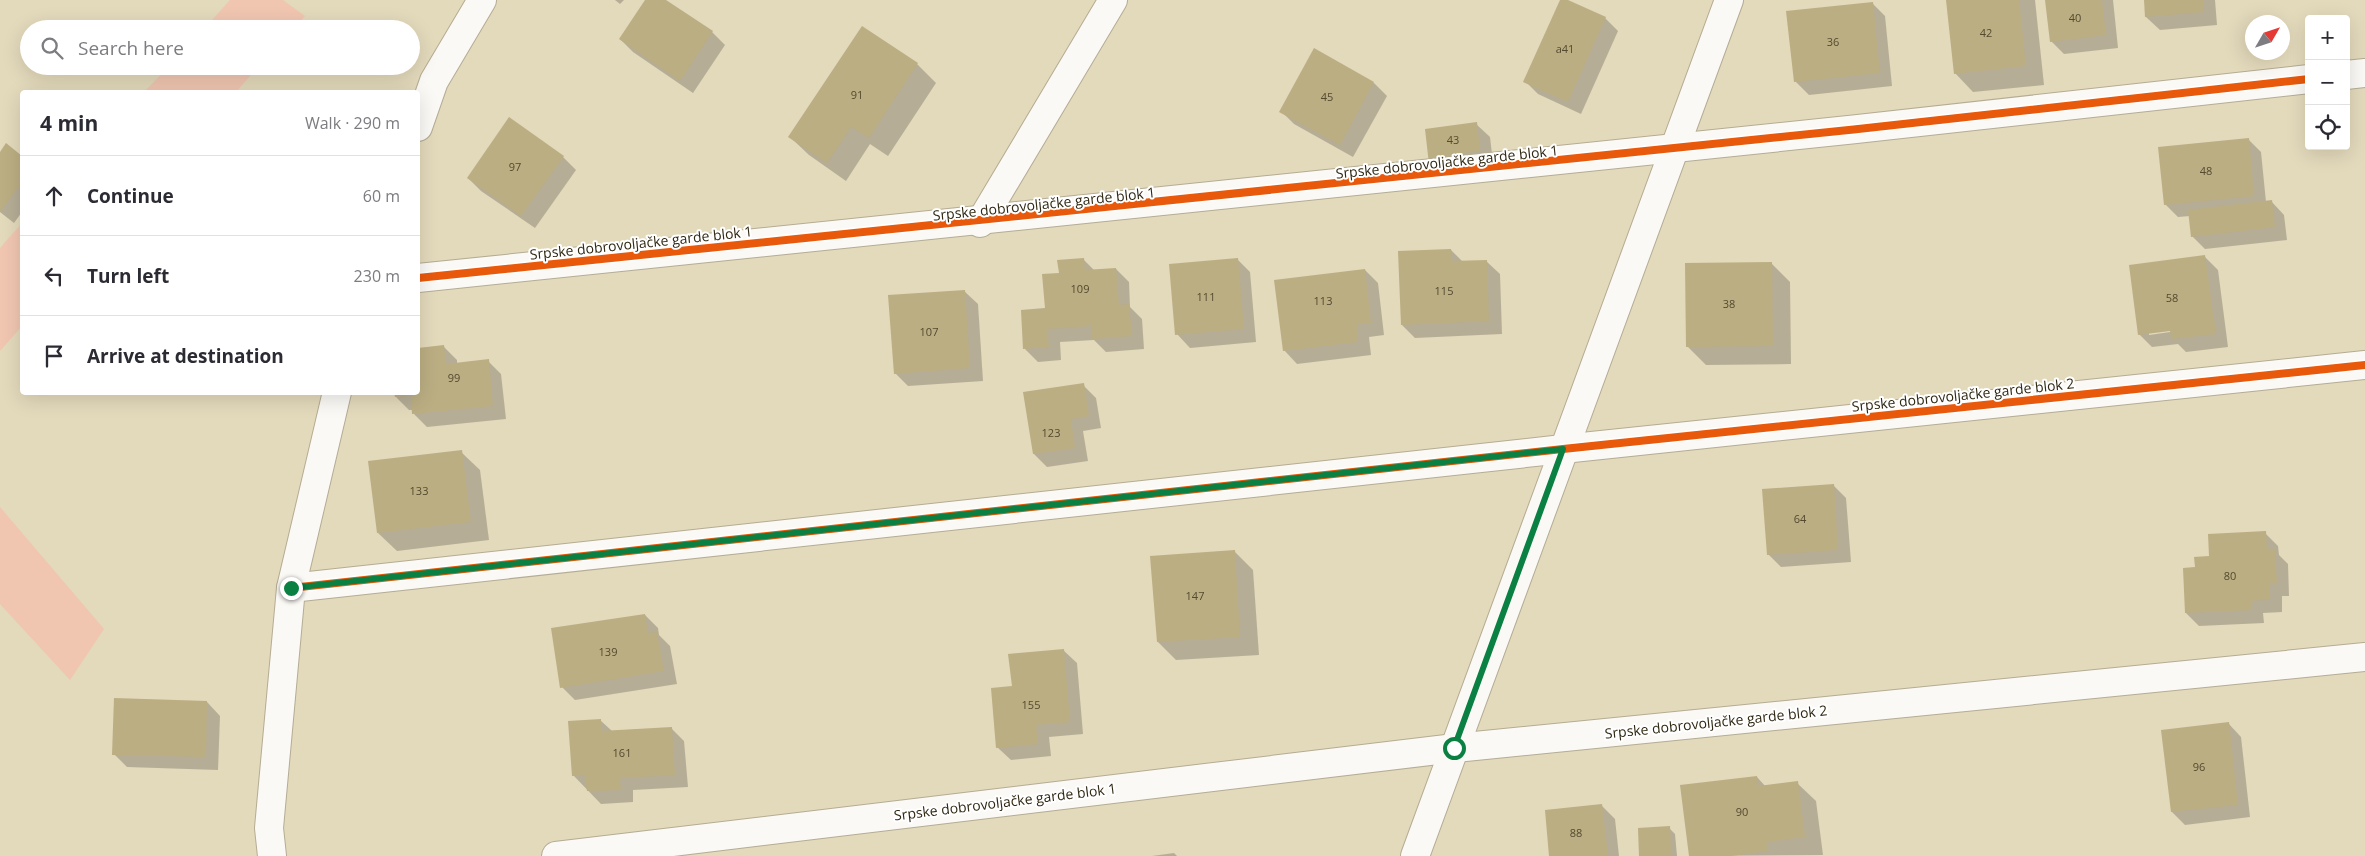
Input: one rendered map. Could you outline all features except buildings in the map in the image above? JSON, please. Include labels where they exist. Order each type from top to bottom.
[{"type":"street","points":[[420,121],[434,81],[482,0]]},
{"type":"street","name":"Srpske dobrovoljačke garde blok 1","points":[[980,223],[1113,0]]},
{"type":"street","points":[[1415,856],[1672,151],[1729,0]]},
{"type":"street","points":[[2350,75],[2365,73]]},
{"type":"street","points":[[1672,151],[2305,80]]},
{"type":"street","name":"Srpske dobrovoljačke garde blok 1","points":[[420,278],[980,223],[1672,151]]},
{"type":"street","name":"Srpske dobrovoljačke garde blok 2","points":[[1563,449],[2365,365]]},
{"type":"street","points":[[272,856],[270,828],[291,588],[336,395]]},
{"type":"street","points":[[291,588],[1563,449]]},
{"type":"street","name":"Srpske dobrovoljačke garde blok 2","points":[[1454,748],[2365,656]]},
{"type":"street","name":"Srpske dobrovoljačke garde blok 1","points":[[556,856],[1454,748]]},
{"type":"shaded area","points":[[230,0],[283,0],[305,16],[302,20],[212,20]]},
{"type":"shaded area","points":[[160,75],[251,75],[238,90],[146,90]]},
{"type":"shaded area","points":[[20,225],[20,328],[0,351],[0,248]]},
{"type":"shaded area","points":[[0,507],[104,629],[70,680],[0,604]]},
{"type":"cycle path","points":[[420,278],[1364,182],[2305,79]]},
{"type":"cycle path","points":[[291,588],[1563,449],[2365,365]]},
{"type":"route","points":[[291,588],[1563,449],[1454,748]]}]
